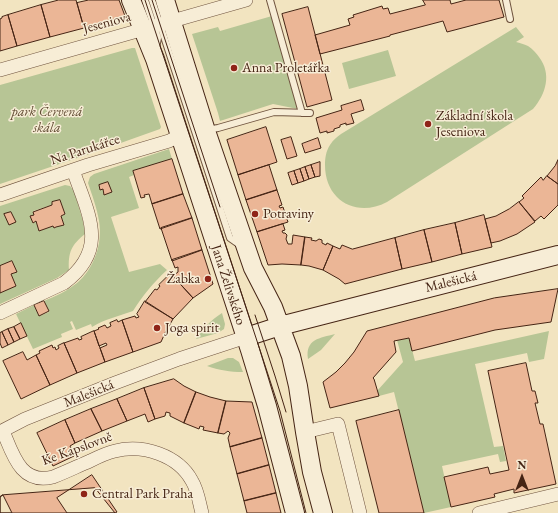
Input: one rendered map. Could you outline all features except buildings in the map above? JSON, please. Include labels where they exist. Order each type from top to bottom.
[{"type":"main road","name":"Jana Želivského","points":[[131,0],[157,25],[206,131],[253,268],[273,307],[294,365],[312,472],[323,513]]},
{"type":"main road","name":"Jana Želivského","points":[[165,0],[157,25],[154,59],[246,337],[267,406],[295,513]]},
{"type":"main road","name":"Malešická","points":[[246,337],[280,326],[558,255]]},
{"type":"street","name":"Jeseniova","points":[[0,70],[246,0]]},
{"type":"street","name":"Na Parukářce","points":[[0,195],[73,170],[169,141],[179,136]]},
{"type":"street","points":[[0,313],[64,283],[81,268],[88,255],[92,236],[91,224],[73,170]]},
{"type":"street","name":"Malešická","points":[[1,432],[25,420],[115,383],[179,359],[246,337]]},
{"type":"street","points":[[305,432],[338,424],[360,513]]},
{"type":"street","name":"Ke Kapslovně","points":[[1,432],[19,465],[30,475],[37,478],[46,479],[53,477],[114,451],[124,449],[146,450],[165,456],[180,466],[189,476],[196,488],[202,513]]},
{"type":"street","points":[[479,513],[558,494]]},
{"type":"lane","name":"Jana Želivského","points":[[145,0],[157,25],[230,238],[247,250]]},
{"type":"lane","name":"Jana Želivského","points":[[152,0],[157,25]]},
{"type":"lane","points":[[270,0],[302,113]]},
{"type":"lane","points":[[506,0],[510,19]]},
{"type":"lane","points":[[206,131],[274,112],[310,113]]},
{"type":"green space","points":[[272,16],[298,109],[273,104],[220,121],[192,34],[218,27],[220,31]]},
{"type":"green space","points":[[516,27],[524,37],[516,42],[530,47],[539,57],[545,70],[546,84],[538,103],[533,109],[387,202],[365,208],[354,207],[337,197],[330,188],[326,178],[325,165],[328,150],[331,143],[335,139]]},
{"type":"green space","name":"park Červená skála","points":[[135,48],[161,127],[160,129],[0,184],[0,85]]},
{"type":"green space","points":[[388,50],[396,76],[349,89],[342,63]]},
{"type":"green space","points":[[169,149],[172,159],[133,171],[134,175],[129,177],[139,208],[111,217],[129,272],[160,264],[167,270],[148,289],[133,311],[92,327],[91,324],[76,330],[72,321],[70,322],[73,329],[61,334],[62,337],[33,349],[16,314],[34,305],[39,316],[49,312],[44,301],[77,283],[88,270],[96,255],[100,238],[100,229],[97,211],[88,183],[90,177],[94,174]]},
{"type":"green space","points":[[65,185],[70,186],[74,191],[83,221],[85,234],[76,242],[71,250],[69,270],[57,278],[0,304],[0,293],[16,286],[11,274],[17,272],[12,261],[0,266],[0,206]],"holes":[[[60,200],[65,214],[61,216],[64,225],[54,228],[53,226],[39,231],[36,221],[33,223],[30,216],[34,215],[33,211],[52,205],[52,202]]]},
{"type":"green space","points":[[222,313],[225,324],[224,329],[218,333],[196,339],[201,331],[214,318]]},
{"type":"green space","points":[[549,331],[544,359],[529,362],[527,353],[475,364],[494,447],[503,446],[506,461],[500,462],[498,454],[442,466],[451,507],[424,513],[394,392],[379,396],[377,391],[403,362],[397,340],[409,338],[415,361]]},
{"type":"green space","points":[[335,334],[321,350],[308,359],[308,352],[311,343],[319,338]]},
{"type":"green space","points":[[228,358],[233,358],[239,362],[243,372],[216,369],[207,366]]},
{"type":"tram line","points":[[145,0],[280,411],[306,513]]},
{"type":"tram line","points":[[152,0],[220,207]]},
{"type":"tram line","points":[[255,315],[286,412]]},
{"type":"place","name":"Anna Proletářka","points":[[234,68]]},
{"type":"place","name":"Základní škola Jeseniova","points":[[428,124]]},
{"type":"place","name":"Potraviny","points":[[255,214]]},
{"type":"place","name":"Žabka","points":[[208,279]]},
{"type":"place","name":"Joga spirit","points":[[157,328]]},
{"type":"place","name":"Central Park Praha","points":[[84,494]]}]
